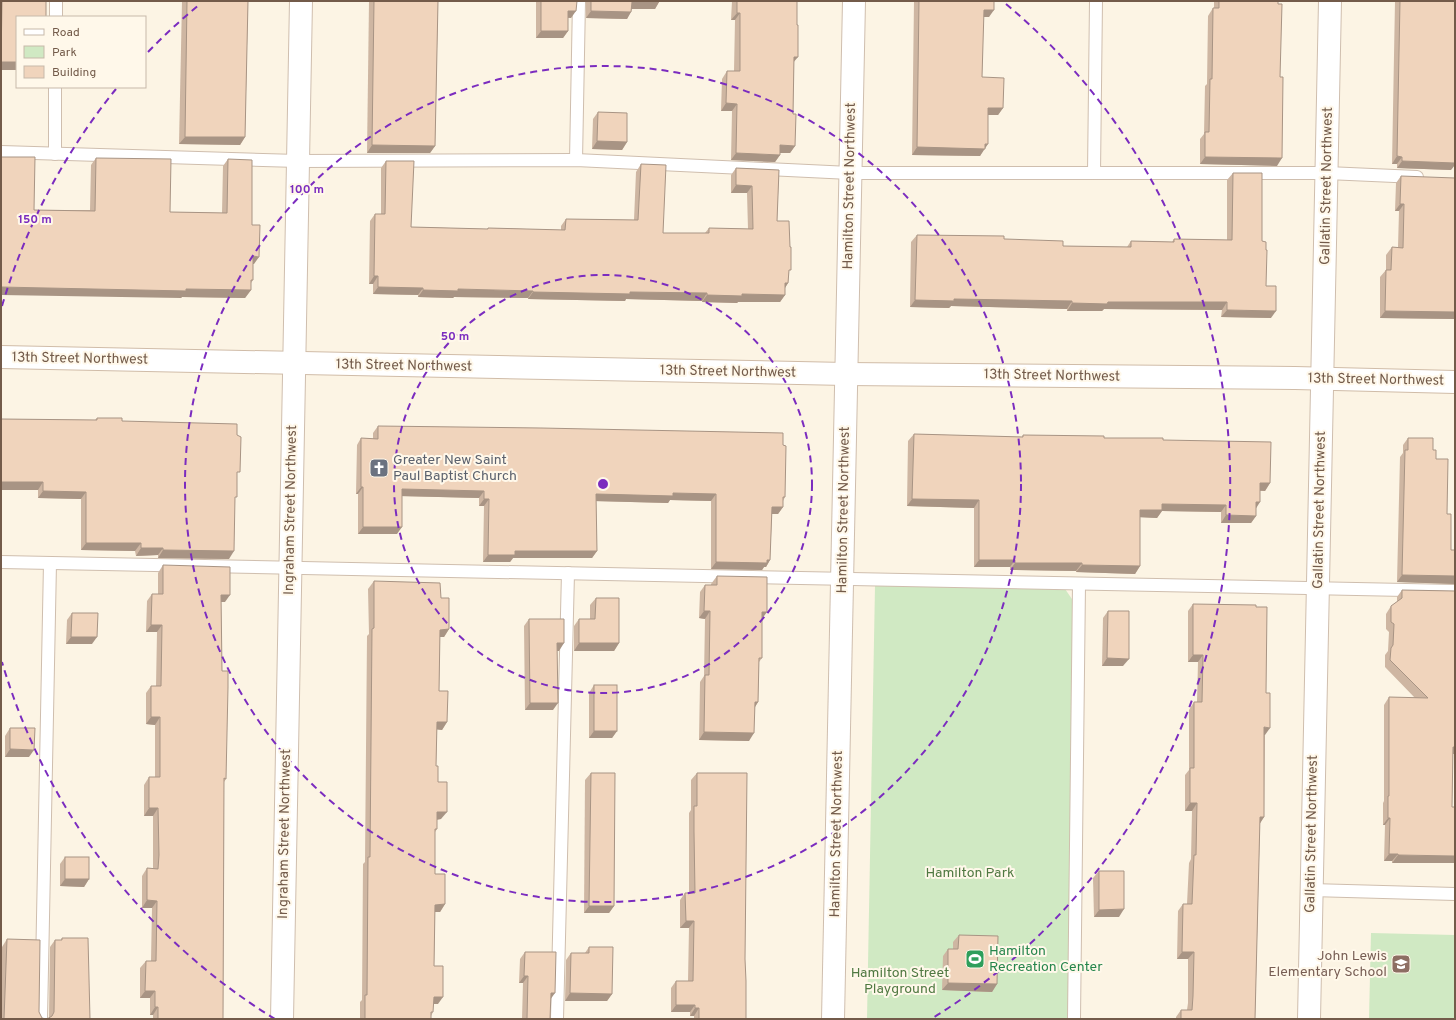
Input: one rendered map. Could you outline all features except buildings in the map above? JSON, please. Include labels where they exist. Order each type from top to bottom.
[{"type":"street","name":"Ingraham Street Northwest","points":[[282,1019],[301,1]]},
{"type":"street","name":"Hamilton Street Northwest","points":[[833,1019],[854,1]]},
{"type":"street","name":"Gallatin Street Northwest","points":[[1309,1019],[1330,1]]},
{"type":"street","name":"13th Street Northwest","points":[[1,357],[846,374],[1322,379],[1455,382]]},
{"type":"lane","points":[[56,1],[56,16]]},
{"type":"lane","points":[[576,160],[579,1]]},
{"type":"lane","points":[[1094,173],[1096,1]]},
{"type":"lane","points":[[55,88],[55,154]]},
{"type":"lane","points":[[1,152],[298,161],[576,160],[850,173],[1326,173],[1425,177]]},
{"type":"lane","points":[[1,562],[1455,591]]},
{"type":"lane","points":[[41,1019],[50,562]]},
{"type":"lane","points":[[557,1019],[568,573]]},
{"type":"lane","points":[[1074,1019],[1078,584]]},
{"type":"lane","points":[[1311,890],[1455,894]]},
{"type":"green space","name":"Hamilton Park","points":[[875,586],[1063,586],[1074,602],[1068,1019],[867,1019]]},
{"type":"green space","name":"John Lewis Elementary School","points":[[1371,933],[1455,935],[1455,1019],[1369,1019]]},
{"type":"place","name":"Greater New Saint Paul Baptist Church","points":[[379,468]]},
{"type":"place","name":"Hamilton Recreation Center","points":[[975,959]]},
{"type":"place","name":"John Lewis Elementary School","points":[[1401,964]]},
{"type":"park label","name":"Hamilton Street Playground","points":[[900,982]]}]
